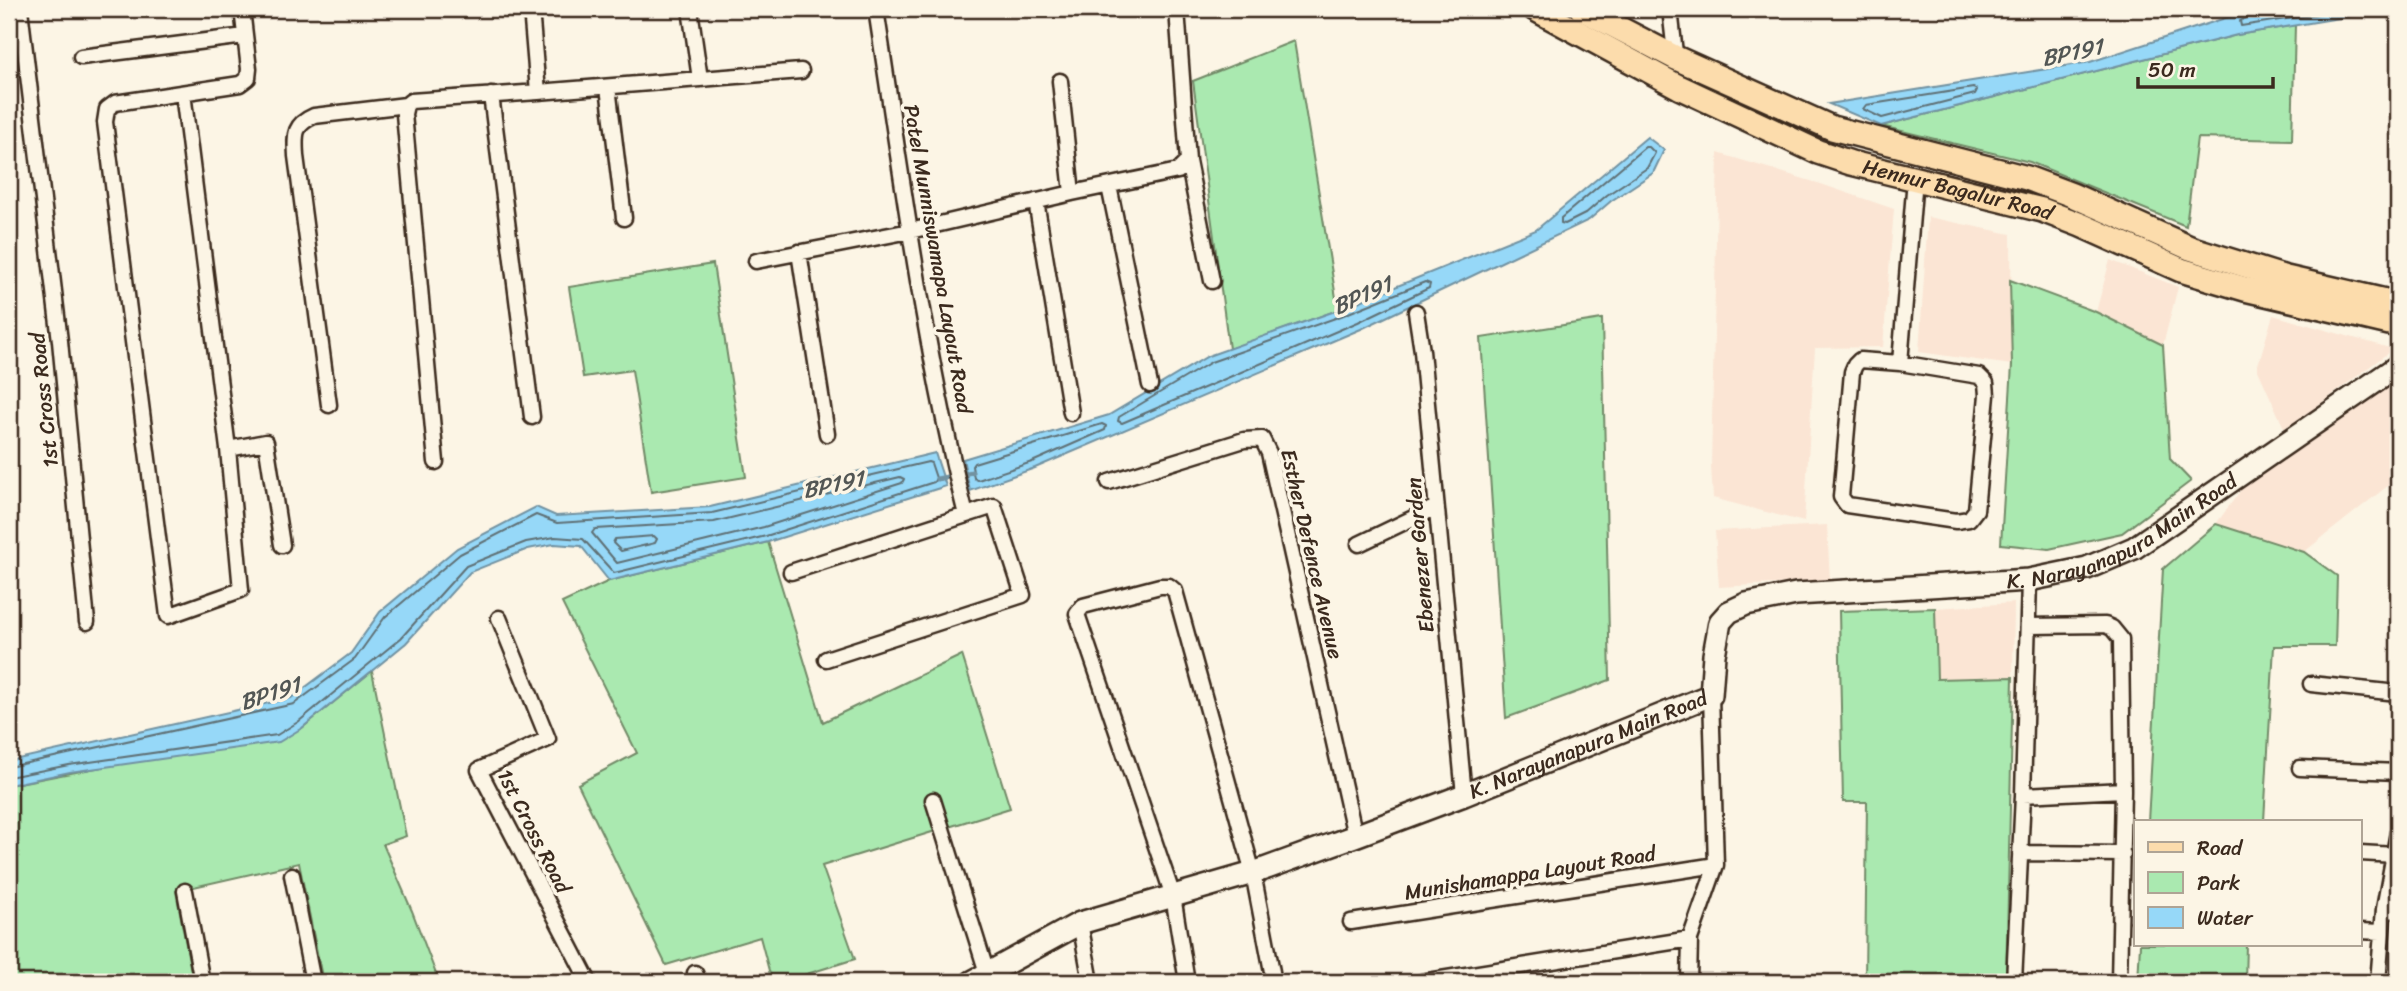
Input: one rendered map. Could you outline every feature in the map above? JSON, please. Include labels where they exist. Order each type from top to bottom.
[{"type":"main road","name":"Hennur Bagalur Road","points":[[1535,9],[1679,88],[1818,152],[1851,163],[2042,210],[2181,270],[2245,289],[2398,325]]},
{"type":"main road","name":"Hennur Bagalur Road","points":[[1582,9],[1676,58],[1832,128],[2027,178],[2072,195],[2190,248],[2286,278],[2398,304]]},
{"type":"street","name":"1st Cross Road","points":[[20,9],[60,341],[86,622]]},
{"type":"street","points":[[183,93],[228,449],[242,590],[168,616],[105,122],[107,109],[115,103],[240,84],[248,78],[242,9]]},
{"type":"street","points":[[531,9],[538,92]]},
{"type":"street","points":[[690,9],[701,79]]},
{"type":"street","name":"Patel Munniswamapa Layout Road","points":[[876,9],[910,231],[948,445],[966,515]]},
{"type":"street","points":[[1177,9],[1188,162],[1212,281]]},
{"type":"street","points":[[1670,9],[1679,88]]},
{"type":"street","points":[[81,57],[245,36]]},
{"type":"street","points":[[329,405],[296,156],[295,133],[302,122],[314,117],[406,105],[411,101],[801,72]]},
{"type":"street","points":[[1060,81],[1072,194]]},
{"type":"street","points":[[608,87],[624,218]]},
{"type":"street","points":[[491,95],[532,417]]},
{"type":"street","points":[[406,105],[404,114],[436,462]]},
{"type":"street","points":[[756,261],[910,231],[1178,171],[1188,162]]},
{"type":"street","points":[[1900,363],[1915,178]]},
{"type":"street","points":[[1108,186],[1150,385]]},
{"type":"street","points":[[1036,201],[1071,413]]},
{"type":"street","points":[[799,252],[827,434]]},
{"type":"street","name":"Ebenezer Garden","points":[[1416,312],[1464,795]]},
{"type":"street","points":[[1860,360],[1900,363],[1979,376],[1986,383],[1976,510],[1969,519],[1956,521],[1847,505],[1841,497],[1852,372],[1855,365],[1860,360]]},
{"type":"street","name":"K. Narayanapura Main Road","points":[[976,980],[1080,923],[1253,873],[1464,795],[1711,695],[1720,622],[1729,612],[1746,604],[1796,594],[2029,580],[2087,568],[2134,548],[2398,366]]},
{"type":"street","name":"Esther Defence Avenue","points":[[1109,482],[1244,440],[1262,439],[1269,453],[1355,836]]},
{"type":"street","points":[[228,449],[266,442],[282,545]]},
{"type":"street","points":[[791,572],[994,506],[1023,595],[826,659]]},
{"type":"street","points":[[1359,544],[1436,507]]},
{"type":"street","points":[[2014,982],[2029,580]]},
{"type":"street","points":[[1187,982],[1173,895],[1077,614],[1083,606],[1160,586],[1169,586],[1175,591],[1253,873],[1274,982]]},
{"type":"street","name":"1st Cross Road","points":[[499,618],[548,739],[479,770],[589,982]]},
{"type":"street","points":[[2028,626],[2105,625],[2112,628],[2121,639],[2123,854],[2119,982]]},
{"type":"street","points":[[2311,684],[2398,693]]},
{"type":"street","points":[[1689,982],[1689,939],[1716,865],[1711,695]]},
{"type":"street","points":[[2300,768],[2398,772]]},
{"type":"street","points":[[2022,795],[2123,790]]},
{"type":"street","points":[[933,800],[976,980]]},
{"type":"street","points":[[2378,982],[2381,932],[2391,910],[2398,832]]},
{"type":"street","points":[[2020,853],[2123,854]]},
{"type":"street","points":[[2362,853],[2395,855]]},
{"type":"street","name":"Munishamappa Layout Road","points":[[1351,922],[1716,865]]},
{"type":"street","points":[[292,875],[313,982]]},
{"type":"street","points":[[184,891],[202,982]]},
{"type":"street","points":[[1080,923],[1091,982]]},
{"type":"street","points":[[2362,930],[2381,932]]},
{"type":"street","points":[[1422,982],[1689,939]]},
{"type":"shaded area","points":[[1718,153],[1894,209],[1883,347],[1815,348],[1804,522],[1713,498],[1711,466]]},
{"type":"shaded area","points":[[1928,217],[2011,234],[2012,365],[1919,352]]},
{"type":"shaded area","points":[[2110,260],[2178,287],[2163,345],[2096,312]]},
{"type":"shaded area","points":[[2273,315],[2393,349],[2299,420],[2284,428],[2257,368]]},
{"type":"shaded area","points":[[2398,378],[2398,482],[2394,481],[2304,552],[2216,524],[2246,483]]},
{"type":"shaded area","points":[[1827,525],[1830,581],[1719,587],[1715,531]]},
{"type":"shaded area","points":[[2014,603],[2013,677],[1937,679],[1935,608]]},
{"type":"green space","points":[[2295,25],[2292,140],[2197,138],[2186,226],[2030,162],[1881,126],[2237,35]]},
{"type":"green space","points":[[1294,41],[1338,310],[1229,349],[1193,81]]},
{"type":"green space","points":[[713,264],[746,477],[651,492],[632,370],[583,377],[569,287]]},
{"type":"green space","points":[[2010,280],[2096,312],[2163,345],[2170,459],[2191,481],[2122,533],[2049,549],[2001,544],[2012,365]]},
{"type":"green space","points":[[1602,319],[1610,680],[1506,718],[1481,338]]},
{"type":"green space","points":[[2216,524],[2304,552],[2337,576],[2335,646],[2274,646],[2264,820],[2148,820],[2163,569]]},
{"type":"green space","points":[[768,542],[823,722],[962,655],[1010,808],[822,866],[855,959],[781,982],[772,982],[760,937],[666,965],[578,784],[637,753],[562,603],[609,581]]},
{"type":"green space","points":[[1935,608],[1937,679],[2013,677],[2006,982],[1865,982],[1867,802],[1843,802],[1839,611]]},
{"type":"green space","points":[[372,671],[406,836],[383,844],[439,982],[323,982],[299,863],[176,891],[193,982],[9,982],[9,785],[302,728]]},
{"type":"green space","points":[[2140,946],[2246,946],[2245,982],[2138,982]]},
{"type":"water","points":[[2253,9],[2393,9],[2237,35],[1881,126],[1829,104],[2090,62]]},
{"type":"water","points":[[1647,137],[1664,150],[1653,173],[1611,201],[1589,220],[1361,329],[1035,468],[970,491],[963,459],[1109,415],[1208,356],[1338,310],[1536,230]]},
{"type":"water","points":[[935,453],[946,486],[768,542],[609,581],[581,546],[554,544],[528,549],[470,572],[406,643],[302,728],[279,742],[70,772],[9,785],[9,761],[291,698],[351,653],[380,612],[457,548],[536,507],[556,516],[710,507]]},
{"type":"waterway","name":"BP191","points":[[937,479],[972,472]]}]
